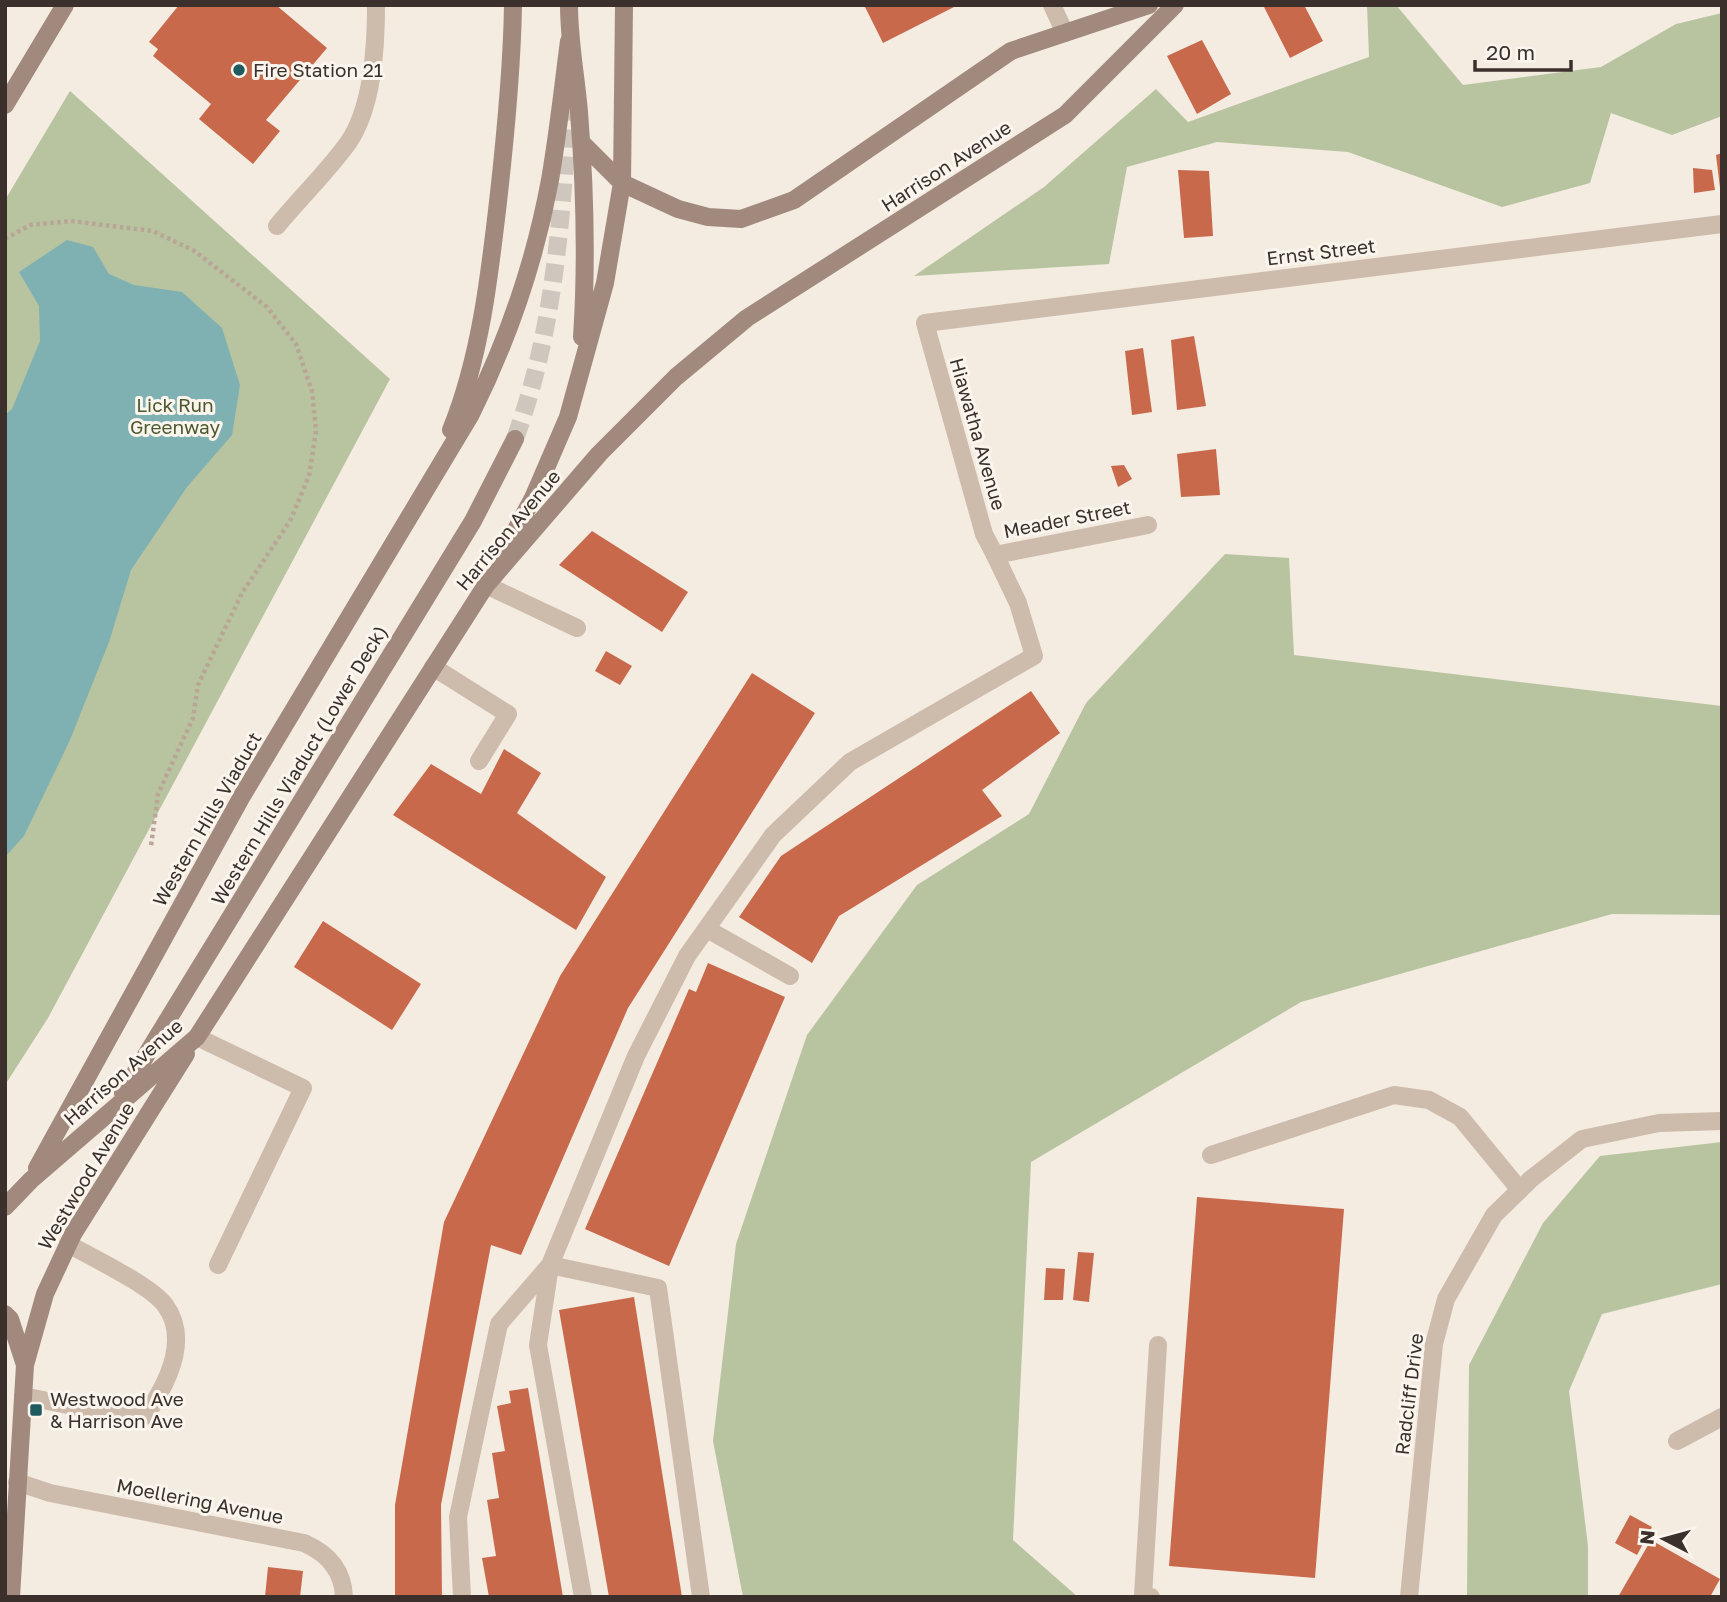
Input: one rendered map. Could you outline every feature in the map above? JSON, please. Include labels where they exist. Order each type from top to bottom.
[{"type":"main road","points":[[5,105],[65,5]]},
{"type":"main road","points":[[466,411],[492,256],[509,102],[513,5]]},
{"type":"main road","points":[[569,5],[569,41],[586,212],[579,372]]},
{"type":"main road","points":[[568,103],[569,5]]},
{"type":"main road","points":[[486,584],[533,498],[568,417],[605,283],[622,183],[624,5]]},
{"type":"main road","points":[[581,142],[622,183],[678,209],[708,217],[741,219],[794,200],[1011,51],[1149,5]]},
{"type":"main road","name":"Harrison Avenue","points":[[5,1207],[31,1181],[197,1037],[486,584],[599,454],[676,377],[747,318],[1065,115],[1175,5]]},
{"type":"main road","points":[[466,411],[498,360],[521,294],[550,181],[569,41]]},
{"type":"main road","name":"Western Hills Viaduct","points":[[31,1181],[242,796],[429,485],[466,411]]},
{"type":"main road","name":"Western Hills Viaduct (Lower Deck)","points":[[113,1109],[473,521],[515,439]]},
{"type":"main road","name":"Westwood Avenue","points":[[11,1597],[25,1365],[45,1294],[68,1244],[197,1037]]},
{"type":"main road","points":[[5,1314],[10,1319],[25,1365]]},
{"type":"street","points":[[277,226],[349,141],[367,97],[376,45],[376,5]]},
{"type":"street","points":[[1052,5],[1065,33]]},
{"type":"street","name":"Ernst Street","points":[[925,323],[1722,223]]},
{"type":"street","name":"Hiawatha Avenue","points":[[707,929],[773,835],[850,762],[1034,656],[1018,603],[984,534],[925,323]]},
{"type":"street","name":"Meader Street","points":[[995,555],[1148,525]]},
{"type":"street","points":[[486,584],[577,628]]},
{"type":"street","points":[[433,667],[508,714],[479,761]]},
{"type":"street","points":[[583,1597],[538,1345],[550,1265],[636,1056],[687,956],[707,929],[790,976]]},
{"type":"street","points":[[197,1037],[303,1088],[218,1265]]},
{"type":"street","points":[[1212,1156],[1394,1095],[1429,1100],[1460,1117],[1520,1190]]},
{"type":"street","name":"Radcliff Drive","points":[[1409,1597],[1434,1344],[1446,1299],[1494,1215],[1582,1139],[1659,1123],[1722,1121]]},
{"type":"street","points":[[23,1396],[132,1418],[145,1416],[164,1388],[174,1360],[175,1332],[164,1305],[108,1266],[68,1244]]},
{"type":"street","points":[[462,1597],[458,1517],[499,1324],[550,1265]]},
{"type":"street","points":[[550,1265],[658,1288],[701,1597]]},
{"type":"street","points":[[1151,1597],[1143,1596],[1158,1345]]},
{"type":"street","points":[[1677,1441],[1722,1417]]},
{"type":"street","name":"Moellering Avenue","points":[[17,1482],[50,1493],[304,1543],[319,1550],[331,1561],[340,1575],[344,1597]]},
{"type":"path","points":[[5,239],[30,225],[71,221],[153,231],[192,250],[267,307],[296,344],[312,391],[316,430],[309,476],[290,521],[242,593],[198,685],[193,718],[158,794],[152,846]]},
{"type":"green space","points":[[1367,5],[1396,5],[1463,85],[1601,67],[1676,24],[1722,13],[1722,116],[1672,135],[1611,113],[1590,183],[1502,207],[1348,152],[1217,142],[1127,167],[1109,264],[914,276],[1044,187],[1156,89],[1188,122],[1369,57]]},
{"type":"green space","name":"Lick Run Greenway","points":[[70,91],[390,379],[48,1018],[5,1085],[5,200]]},
{"type":"green space","points":[[1225,554],[1289,558],[1294,655],[1722,706],[1722,915],[1612,914],[1301,1002],[1031,1162],[1013,1540],[1078,1597],[743,1597],[713,1441],[736,1244],[807,1035],[917,885],[1029,814],[1086,703]]},
{"type":"green space","points":[[1722,1142],[1722,1284],[1602,1314],[1569,1391],[1588,1546],[1588,1597],[1467,1597],[1469,1365],[1543,1223],[1600,1156]]},
{"type":"water","points":[[67,240],[93,247],[109,274],[134,285],[182,292],[222,328],[240,385],[232,435],[187,487],[131,570],[109,642],[70,740],[24,836],[5,857],[5,415],[12,409],[40,341],[39,306],[19,272]]},
{"type":"building","name":"Fire Station 21","points":[[179,5],[276,5],[327,48],[266,120],[280,131],[253,164],[199,119],[211,104],[153,56],[158,49],[149,42]]},
{"type":"building","points":[[864,5],[958,5],[883,43]]},
{"type":"building","points":[[1263,5],[1304,5],[1323,41],[1290,58]]},
{"type":"building","points":[[1202,40],[1231,94],[1197,114],[1167,56]]},
{"type":"building","points":[[1722,153],[1722,188],[1720,188],[1716,155]]},
{"type":"building","points":[[1693,168],[1712,170],[1715,190],[1694,193]]},
{"type":"building","points":[[1178,170],[1209,171],[1213,236],[1184,238]]},
{"type":"building","points":[[1194,336],[1206,406],[1177,410],[1171,340]]},
{"type":"building","points":[[1143,348],[1152,412],[1132,415],[1125,351]]},
{"type":"building","points":[[1216,449],[1220,495],[1181,497],[1177,454]]},
{"type":"building","points":[[1124,465],[1132,479],[1118,487],[1111,466]]},
{"type":"building","points":[[592,531],[688,592],[662,632],[559,565]]},
{"type":"building","points":[[606,651],[632,666],[620,685],[595,671]]},
{"type":"building","points":[[752,673],[815,713],[628,1008],[521,1255],[491,1245],[441,1505],[442,1597],[395,1597],[395,1505],[444,1222],[560,976]]},
{"type":"building","points":[[1031,691],[1060,733],[982,790],[1002,816],[839,916],[812,963],[739,917],[781,856]]},
{"type":"building","points":[[504,749],[541,773],[517,813],[606,877],[576,930],[393,815],[431,764],[481,794]]},
{"type":"building","points":[[323,921],[421,984],[392,1030],[294,967]]},
{"type":"building","points":[[708,963],[785,997],[669,1266],[585,1229],[689,989],[696,992]]},
{"type":"building","points":[[1197,1197],[1344,1209],[1315,1578],[1169,1566]]},
{"type":"building","points":[[1078,1252],[1094,1253],[1089,1302],[1073,1300]]},
{"type":"building","points":[[1046,1268],[1065,1269],[1063,1300],[1044,1300]]},
{"type":"building","points":[[634,1297],[682,1597],[609,1597],[559,1310]]},
{"type":"building","points":[[528,1388],[563,1597],[489,1597],[482,1558],[496,1556],[487,1500],[499,1498],[492,1453],[505,1451],[497,1406],[511,1403],[509,1391]]},
{"type":"building","points":[[1630,1515],[1652,1527],[1637,1555],[1615,1543]]},
{"type":"building","points":[[1651,1540],[1720,1579],[1710,1597],[1618,1597]]},
{"type":"building","points":[[268,1567],[303,1571],[300,1597],[265,1597]]},
{"type":"tunnel","points":[[515,439],[539,358],[554,275],[568,106]]},
{"type":"place","name":"Fire Station 21","points":[[239,70]]},
{"type":"place","name":"Westwood Ave & Harrison Ave","points":[[36,1410]]}]
